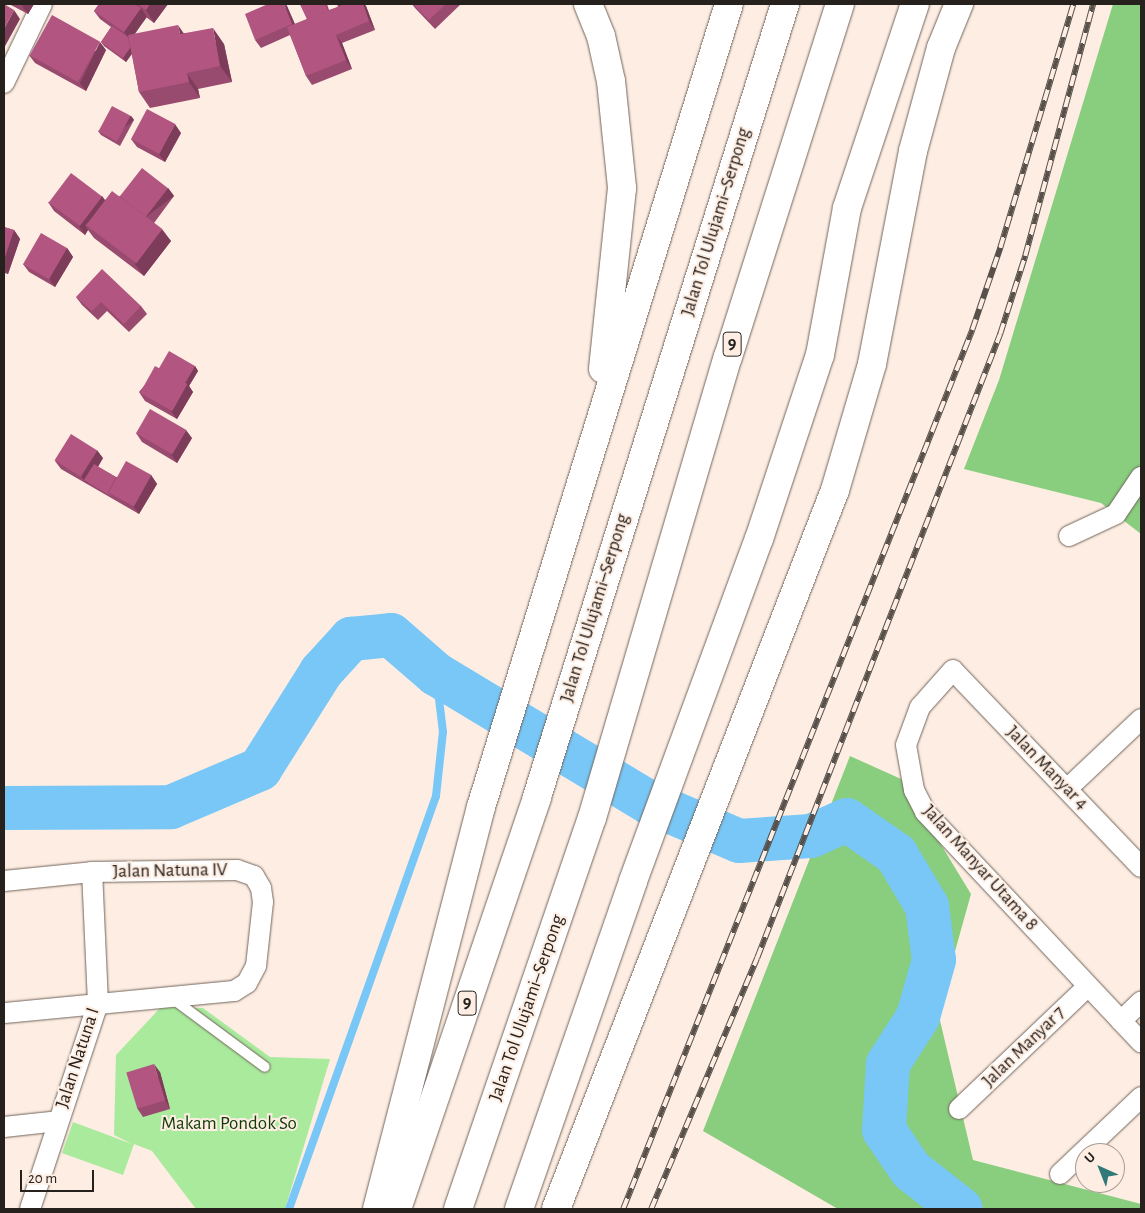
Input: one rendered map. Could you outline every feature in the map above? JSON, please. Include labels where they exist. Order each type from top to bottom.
[{"type":"highway","points":[[588,4],[601,36],[612,81],[622,188],[597,430]]},
{"type":"highway","points":[[377,1209],[480,807],[729,4]]},
{"type":"highway","name":"Jalan Tol Ulujami–Serpong","points":[[397,1209],[537,796],[785,4]]},
{"type":"highway","name":"Jalan Tol Ulujami–Serpong","points":[[458,1209],[592,818],[728,357],[840,4]]},
{"type":"highway","points":[[519,1209],[633,881],[759,539],[820,354],[847,208],[915,4]]},
{"type":"highway","points":[[556,1209],[673,901],[835,490],[872,364],[913,151],[941,48],[959,4]]},
{"type":"street","points":[[4,83],[42,4]]},
{"type":"street","points":[[1069,536],[1116,514],[1141,477]]},
{"type":"street","name":"Jalan Manyar 4","points":[[953,670],[1141,867]]},
{"type":"street","name":"Jalan Manyar Utama 8","points":[[953,670],[920,707],[910,727],[907,752],[914,790],[925,812],[1141,1042]]},
{"type":"street","points":[[1067,789],[1141,720]]},
{"type":"street","name":"Jalan Natuna IV","points":[[4,881],[92,872],[237,870],[254,876],[261,888],[263,902],[256,966],[247,983],[234,991],[168,996]]},
{"type":"street","name":"Jalan Natuna I","points":[[30,1209],[98,1003],[92,872]]},
{"type":"street","name":"Jalan Manyar 7","points":[[959,1109],[1088,986]]},
{"type":"street","points":[[4,1013],[168,996]]},
{"type":"street","points":[[1121,1021],[1141,1002]]},
{"type":"street","points":[[1060,1174],[1141,1097]]},
{"type":"street","points":[[4,1126],[58,1121]]},
{"type":"lane","points":[[168,996],[265,1067]]},
{"type":"green space","points":[[1113,4],[1141,4],[1141,534],[1101,503],[964,469],[999,380]]},
{"type":"green space","points":[[850,756],[901,779],[971,894],[938,1012],[973,1160],[1075,1187],[1075,1193],[1099,1193],[1141,1204],[1141,1209],[838,1209],[703,1131]]},
{"type":"green space","name":"Makam Pondok So","points":[[161,1007],[203,1008],[270,1057],[330,1059],[285,1209],[196,1209],[152,1151],[134,1144],[123,1175],[62,1153],[73,1122],[132,1144],[114,1135],[116,1055]]},
{"type":"building","points":[[4,4],[14,10],[4,29]]},
{"type":"building","points":[[99,4],[134,4],[141,8],[124,32],[94,11]]},
{"type":"building","points":[[137,4],[150,4],[146,10]]},
{"type":"building","points":[[268,4],[284,4],[292,24],[255,40],[245,14]]},
{"type":"building","points":[[300,4],[325,4],[328,11],[307,19]]},
{"type":"building","points":[[345,4],[363,4],[369,21],[336,35],[346,60],[306,76],[287,27]]},
{"type":"building","points":[[413,4],[446,4],[429,20]]},
{"type":"building","points":[[52,15],[100,42],[78,82],[30,55]]},
{"type":"building","points":[[178,25],[180,34],[213,28],[220,66],[187,73],[189,82],[139,92],[128,35]]},
{"type":"building","points":[[112,26],[128,37],[130,48],[123,58],[101,42]]},
{"type":"building","points":[[112,106],[131,116],[117,141],[98,132]]},
{"type":"building","points":[[147,109],[175,124],[159,154],[131,139]]},
{"type":"building","points":[[142,168],[168,188],[146,217],[120,196]]},
{"type":"building","points":[[71,173],[102,196],[80,226],[49,203]]},
{"type":"building","points":[[112,191],[162,229],[136,263],[86,225]]},
{"type":"building","points":[[4,227],[14,230],[4,260]]},
{"type":"building","points":[[41,233],[67,248],[49,279],[23,264]]},
{"type":"building","points":[[102,269],[141,306],[124,324],[101,302],[92,311],[76,297]]},
{"type":"building","points":[[169,351],[195,366],[185,383],[159,368]]},
{"type":"building","points":[[155,366],[187,384],[172,411],[140,393]]},
{"type":"building","points":[[150,409],[186,430],[172,454],[136,433]]},
{"type":"building","points":[[71,434],[97,450],[81,477],[55,460]]},
{"type":"building","points":[[126,461],[151,475],[134,507],[109,492]]},
{"type":"building","points":[[94,464],[116,477],[108,492],[111,496],[84,480]]},
{"type":"building","points":[[154,1064],[165,1100],[137,1109],[126,1072]]},
{"type":"waterway","points":[[4,808],[171,807],[260,769],[321,672],[351,639],[391,635],[436,674],[650,803],[739,841],[811,836],[847,820],[896,854],[927,906],[934,960],[918,1017],[888,1064],[884,1130],[911,1170],[961,1209]]},
{"type":"waterway","points":[[289,1209],[436,796],[443,732],[436,674]]},
{"type":"railway","points":[[623,1209],[972,330],[1000,248],[1073,4]]},
{"type":"railway","points":[[651,1209],[757,958],[1000,334],[1025,256],[1093,4]]}]
